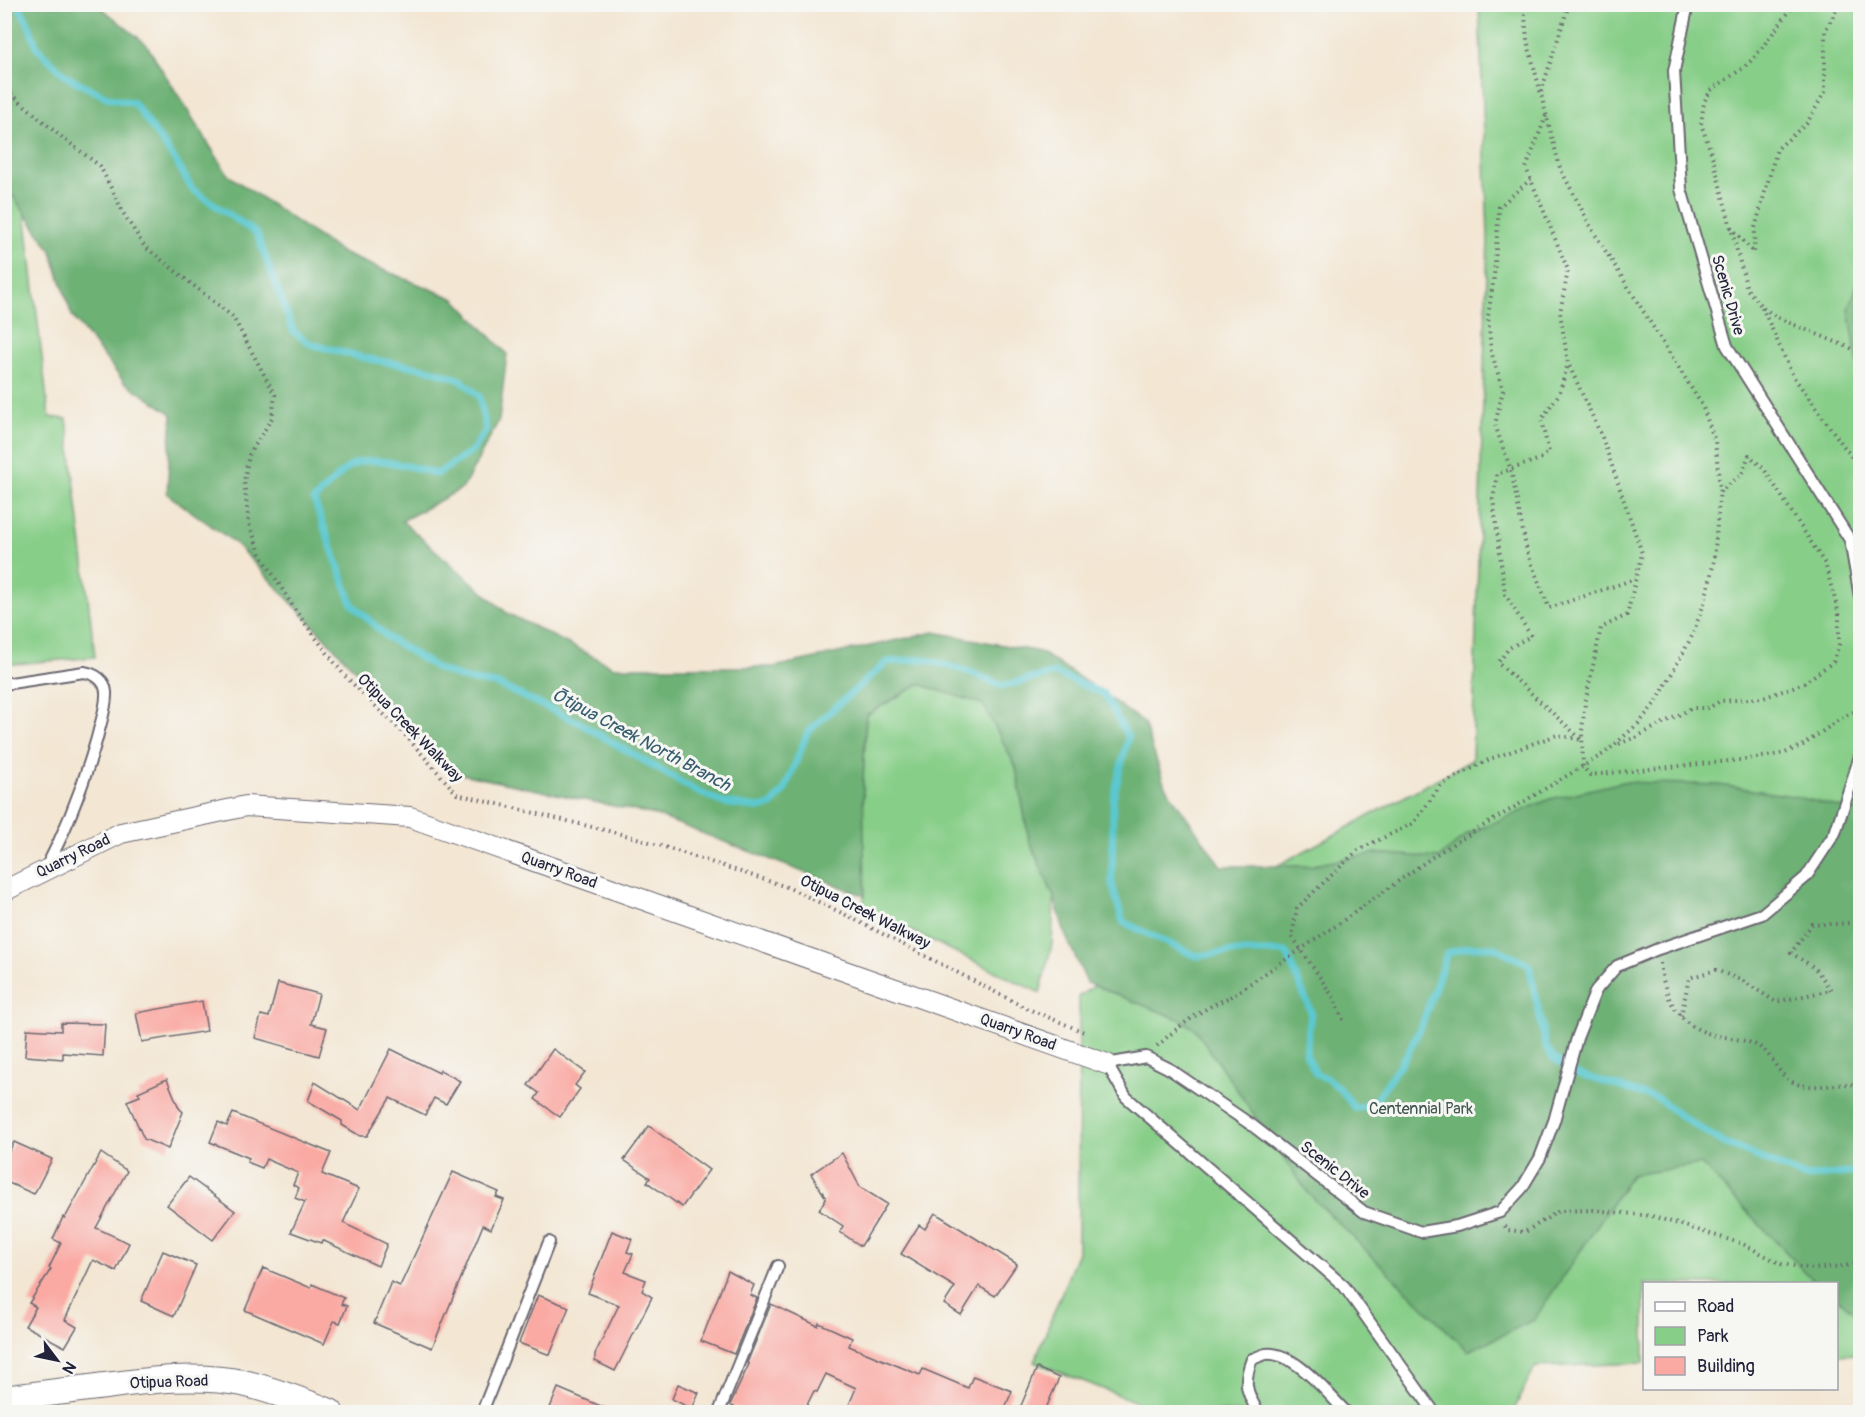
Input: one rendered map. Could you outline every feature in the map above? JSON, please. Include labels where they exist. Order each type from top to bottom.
[{"type":"street","name":"Quarry Road","points":[[4,891],[122,832],[246,806],[410,817],[1107,1064]]},
{"type":"street","name":"Otipua Road","points":[[4,1399],[139,1381],[201,1378],[242,1383],[284,1395],[330,1413]]},
{"type":"lane","name":"Scenic Drive","points":[[1688,4],[1674,71],[1681,189],[1723,335],[1727,346],[1850,540],[1860,597]]},
{"type":"lane","points":[[4,684],[84,672],[93,674],[102,681],[106,691],[100,726],[86,776],[68,822],[44,870]]},
{"type":"lane","name":"Scenic Drive","points":[[1146,1057],[1182,1077],[1245,1120],[1364,1212],[1421,1232],[1457,1226],[1500,1212],[1522,1188],[1540,1158],[1554,1121],[1577,1038],[1596,990],[1617,966],[1658,949],[1762,914],[1806,877],[1835,832],[1860,756]]},
{"type":"lane","points":[[1146,1057],[1107,1064],[1126,1097],[1344,1286],[1434,1413]]},
{"type":"lane","points":[[482,1413],[549,1242]]},
{"type":"lane","points":[[719,1413],[778,1266]]},
{"type":"lane","points":[[1258,1413],[1248,1395],[1246,1375],[1252,1359],[1266,1354],[1280,1357],[1302,1368],[1346,1413]]},
{"type":"path","points":[[1146,1057],[1177,1027],[1205,1008],[1230,997],[1438,853],[1583,767],[1615,745],[1639,723],[1657,701],[1692,636],[1705,601],[1713,561],[1719,492],[1714,441],[1702,405],[1593,231],[1560,168],[1527,40],[1524,4]]},
{"type":"path","points":[[1540,94],[1569,4]]},
{"type":"path","points":[[1795,4],[1754,58],[1711,90],[1704,102],[1701,124],[1712,154],[1747,289],[1762,307],[1793,376],[1858,466],[1860,474]]},
{"type":"path","points":[[1730,225],[1754,253],[1755,228],[1777,149],[1807,123],[1825,92],[1825,31],[1840,4]]},
{"type":"path","name":"Otipua Creek Walkway","points":[[4,84],[9,92],[59,135],[100,166],[124,214],[144,246],[234,317],[274,395],[272,418],[249,455],[244,481],[249,524],[261,555],[297,613],[344,675],[406,736],[457,794],[637,838],[787,886],[1026,1008],[1091,1035]]},
{"type":"path","points":[[1546,116],[1526,168],[1568,270],[1560,313],[1568,363],[1602,437],[1642,553],[1627,615],[1601,628],[1585,703],[1582,740],[1583,767],[1590,775],[1750,759],[1785,753],[1803,745],[1843,717],[1860,709]]},
{"type":"path","points":[[1531,179],[1498,207],[1494,277],[1488,316],[1491,351],[1503,390],[1495,424],[1511,470],[1527,552],[1549,608],[1635,579]]},
{"type":"path","points":[[1762,307],[1778,318],[1860,352]]},
{"type":"path","points":[[1568,363],[1559,394],[1541,420],[1549,452],[1540,459],[1497,474],[1492,499],[1505,594],[1531,636],[1509,648],[1498,663],[1582,740]]},
{"type":"path","points":[[1615,745],[1636,737],[1692,708],[1709,708],[1720,701],[1763,698],[1804,683],[1833,662],[1839,645],[1839,614],[1825,564],[1764,469],[1749,455],[1742,474],[1726,489],[1719,492]]},
{"type":"path","points":[[1343,1020],[1334,997],[1292,936],[1297,908],[1358,850],[1414,823],[1441,785],[1490,759],[1557,735],[1582,740]]},
{"type":"path","points":[[1681,1016],[1689,978],[1716,969],[1743,981],[1776,1002],[1831,990],[1815,968],[1791,953],[1812,924],[1860,922]]},
{"type":"path","points":[[1658,949],[1663,984],[1674,1008],[1696,1030],[1758,1046],[1771,1058],[1782,1076],[1795,1083],[1812,1088],[1846,1083],[1860,1085]]},
{"type":"path","points":[[1500,1212],[1507,1230],[1525,1232],[1559,1211],[1593,1210],[1652,1216],[1743,1244],[1781,1264],[1814,1269],[1860,1264]]},
{"type":"green space","points":[[4,5],[98,5],[146,44],[228,175],[344,254],[455,299],[507,354],[499,420],[463,488],[402,521],[507,613],[614,667],[774,667],[934,632],[1040,652],[1144,723],[1165,786],[1221,866],[1308,866],[1376,853],[1439,858],[1467,834],[1550,799],[1623,782],[1719,785],[1793,796],[1860,812],[1860,1317],[1838,1299],[1838,1282],[1814,1281],[1701,1164],[1631,1175],[1534,1320],[1468,1351],[1308,1193],[1195,1029],[1181,1020],[1087,983],[1065,934],[1054,897],[1029,840],[1016,767],[983,704],[919,684],[866,715],[863,782],[865,896],[655,815],[452,772],[235,543],[167,494],[172,414],[124,382],[72,316],[51,250],[5,185]]},
{"type":"green space","name":"Centennial Park","points":[[1479,5],[1860,5],[1860,1354],[1838,1355],[1838,1282],[1643,1282],[1643,1363],[1535,1367],[1513,1412],[1162,1412],[1034,1362],[1078,1252],[1079,996],[1273,868],[1472,760],[1488,237]]},
{"type":"green space","points":[[4,159],[20,170],[49,417],[67,419],[95,657],[5,665]]},
{"type":"green space","points":[[1860,276],[1860,379],[1849,309]]},
{"type":"green space","points":[[919,684],[983,704],[1016,767],[1029,840],[1054,897],[1052,944],[1040,993],[864,908],[863,782],[866,715]]},
{"type":"building","points":[[278,983],[319,994],[311,1024],[327,1028],[319,1056],[255,1038],[261,1015],[269,1017]]},
{"type":"building","points":[[202,1001],[207,1031],[142,1042],[136,1013]]},
{"type":"building","points":[[61,1023],[105,1024],[103,1056],[63,1053],[63,1059],[25,1056],[27,1029],[61,1031]]},
{"type":"building","points":[[391,1049],[460,1081],[446,1104],[434,1098],[425,1115],[390,1098],[367,1136],[360,1136],[342,1125],[342,1121],[308,1101],[315,1082],[360,1110]]},
{"type":"building","points":[[553,1049],[585,1072],[575,1085],[580,1089],[560,1117],[535,1099],[539,1093],[528,1085]]},
{"type":"building","points":[[167,1079],[179,1108],[183,1112],[168,1149],[144,1139],[127,1101],[140,1096],[138,1092]]},
{"type":"building","points":[[233,1113],[331,1153],[322,1174],[359,1189],[343,1223],[387,1244],[378,1266],[322,1240],[321,1243],[291,1232],[305,1202],[295,1198],[299,1188],[293,1185],[298,1173],[266,1159],[262,1168],[247,1162],[249,1158],[210,1142],[218,1122],[227,1126]]},
{"type":"building","points":[[649,1126],[709,1170],[682,1207],[647,1182],[650,1178],[624,1160]]},
{"type":"building","points":[[14,1142],[52,1159],[34,1194],[4,1181],[4,1161]]},
{"type":"building","points":[[101,1153],[127,1171],[96,1228],[129,1243],[116,1271],[93,1260],[65,1320],[77,1327],[65,1347],[25,1326],[36,1307],[29,1303],[51,1269],[49,1268],[61,1243],[53,1239],[63,1217],[65,1218]]},
{"type":"building","points":[[842,1153],[860,1187],[887,1204],[861,1246],[840,1232],[843,1226],[819,1210],[826,1198],[811,1174]]},
{"type":"building","points":[[453,1172],[499,1192],[496,1197],[504,1200],[491,1229],[483,1225],[432,1348],[374,1323],[391,1282],[400,1286]]},
{"type":"building","points":[[189,1177],[235,1211],[213,1240],[167,1205]]},
{"type":"building","points":[[935,1213],[1017,1264],[995,1296],[979,1286],[961,1315],[944,1304],[955,1287],[901,1254],[919,1225],[925,1229]]},
{"type":"building","points":[[612,1231],[632,1239],[627,1252],[633,1254],[625,1272],[646,1280],[642,1291],[652,1297],[615,1371],[595,1361],[595,1354],[619,1305],[588,1293]]},
{"type":"building","points":[[163,1251],[196,1265],[174,1316],[141,1301]]},
{"type":"building","points":[[263,1268],[311,1288],[312,1284],[344,1298],[341,1304],[347,1306],[340,1323],[334,1321],[324,1344],[245,1310]]},
{"type":"building","points":[[728,1271],[754,1285],[750,1295],[757,1298],[734,1354],[701,1341]]},
{"type":"building","points":[[538,1295],[569,1307],[550,1355],[519,1343]]},
{"type":"building","points":[[771,1304],[818,1326],[819,1323],[852,1338],[849,1346],[920,1375],[923,1369],[968,1388],[973,1376],[1012,1391],[1003,1413],[866,1413],[849,1405],[856,1388],[826,1374],[803,1413],[746,1413],[730,1405],[749,1364],[747,1363]]},
{"type":"building","points":[[1037,1368],[1059,1378],[1044,1413],[1031,1413],[1020,1408]]},
{"type":"building","points":[[678,1384],[699,1393],[692,1409],[672,1399]]},
{"type":"building","points":[[558,1388],[615,1412],[615,1413],[548,1413]]},
{"type":"waterway","name":"Ōtipua Creek North Branch","points":[[18,4],[37,48],[67,77],[109,98],[134,103],[177,163],[192,189],[257,234],[293,331],[310,344],[369,359],[428,369],[461,380],[479,396],[486,430],[472,451],[437,474],[380,461],[358,463],[344,471],[314,500],[352,604],[387,637],[438,669],[468,680],[496,684],[576,721],[696,791],[724,803],[759,808],[772,805],[785,789],[807,734],[887,662],[924,659],[970,672],[1002,686],[1055,673],[1104,694],[1128,737],[1113,799],[1112,884],[1123,922],[1196,956],[1230,952],[1286,952],[1311,1012],[1306,1054],[1316,1074],[1334,1083],[1355,1108],[1373,1104],[1409,1051],[1423,1022],[1447,953],[1469,947],[1494,947],[1529,965],[1546,1047],[1553,1058],[1575,1073],[1659,1099],[1679,1115],[1722,1142],[1805,1177],[1860,1172]]}]
